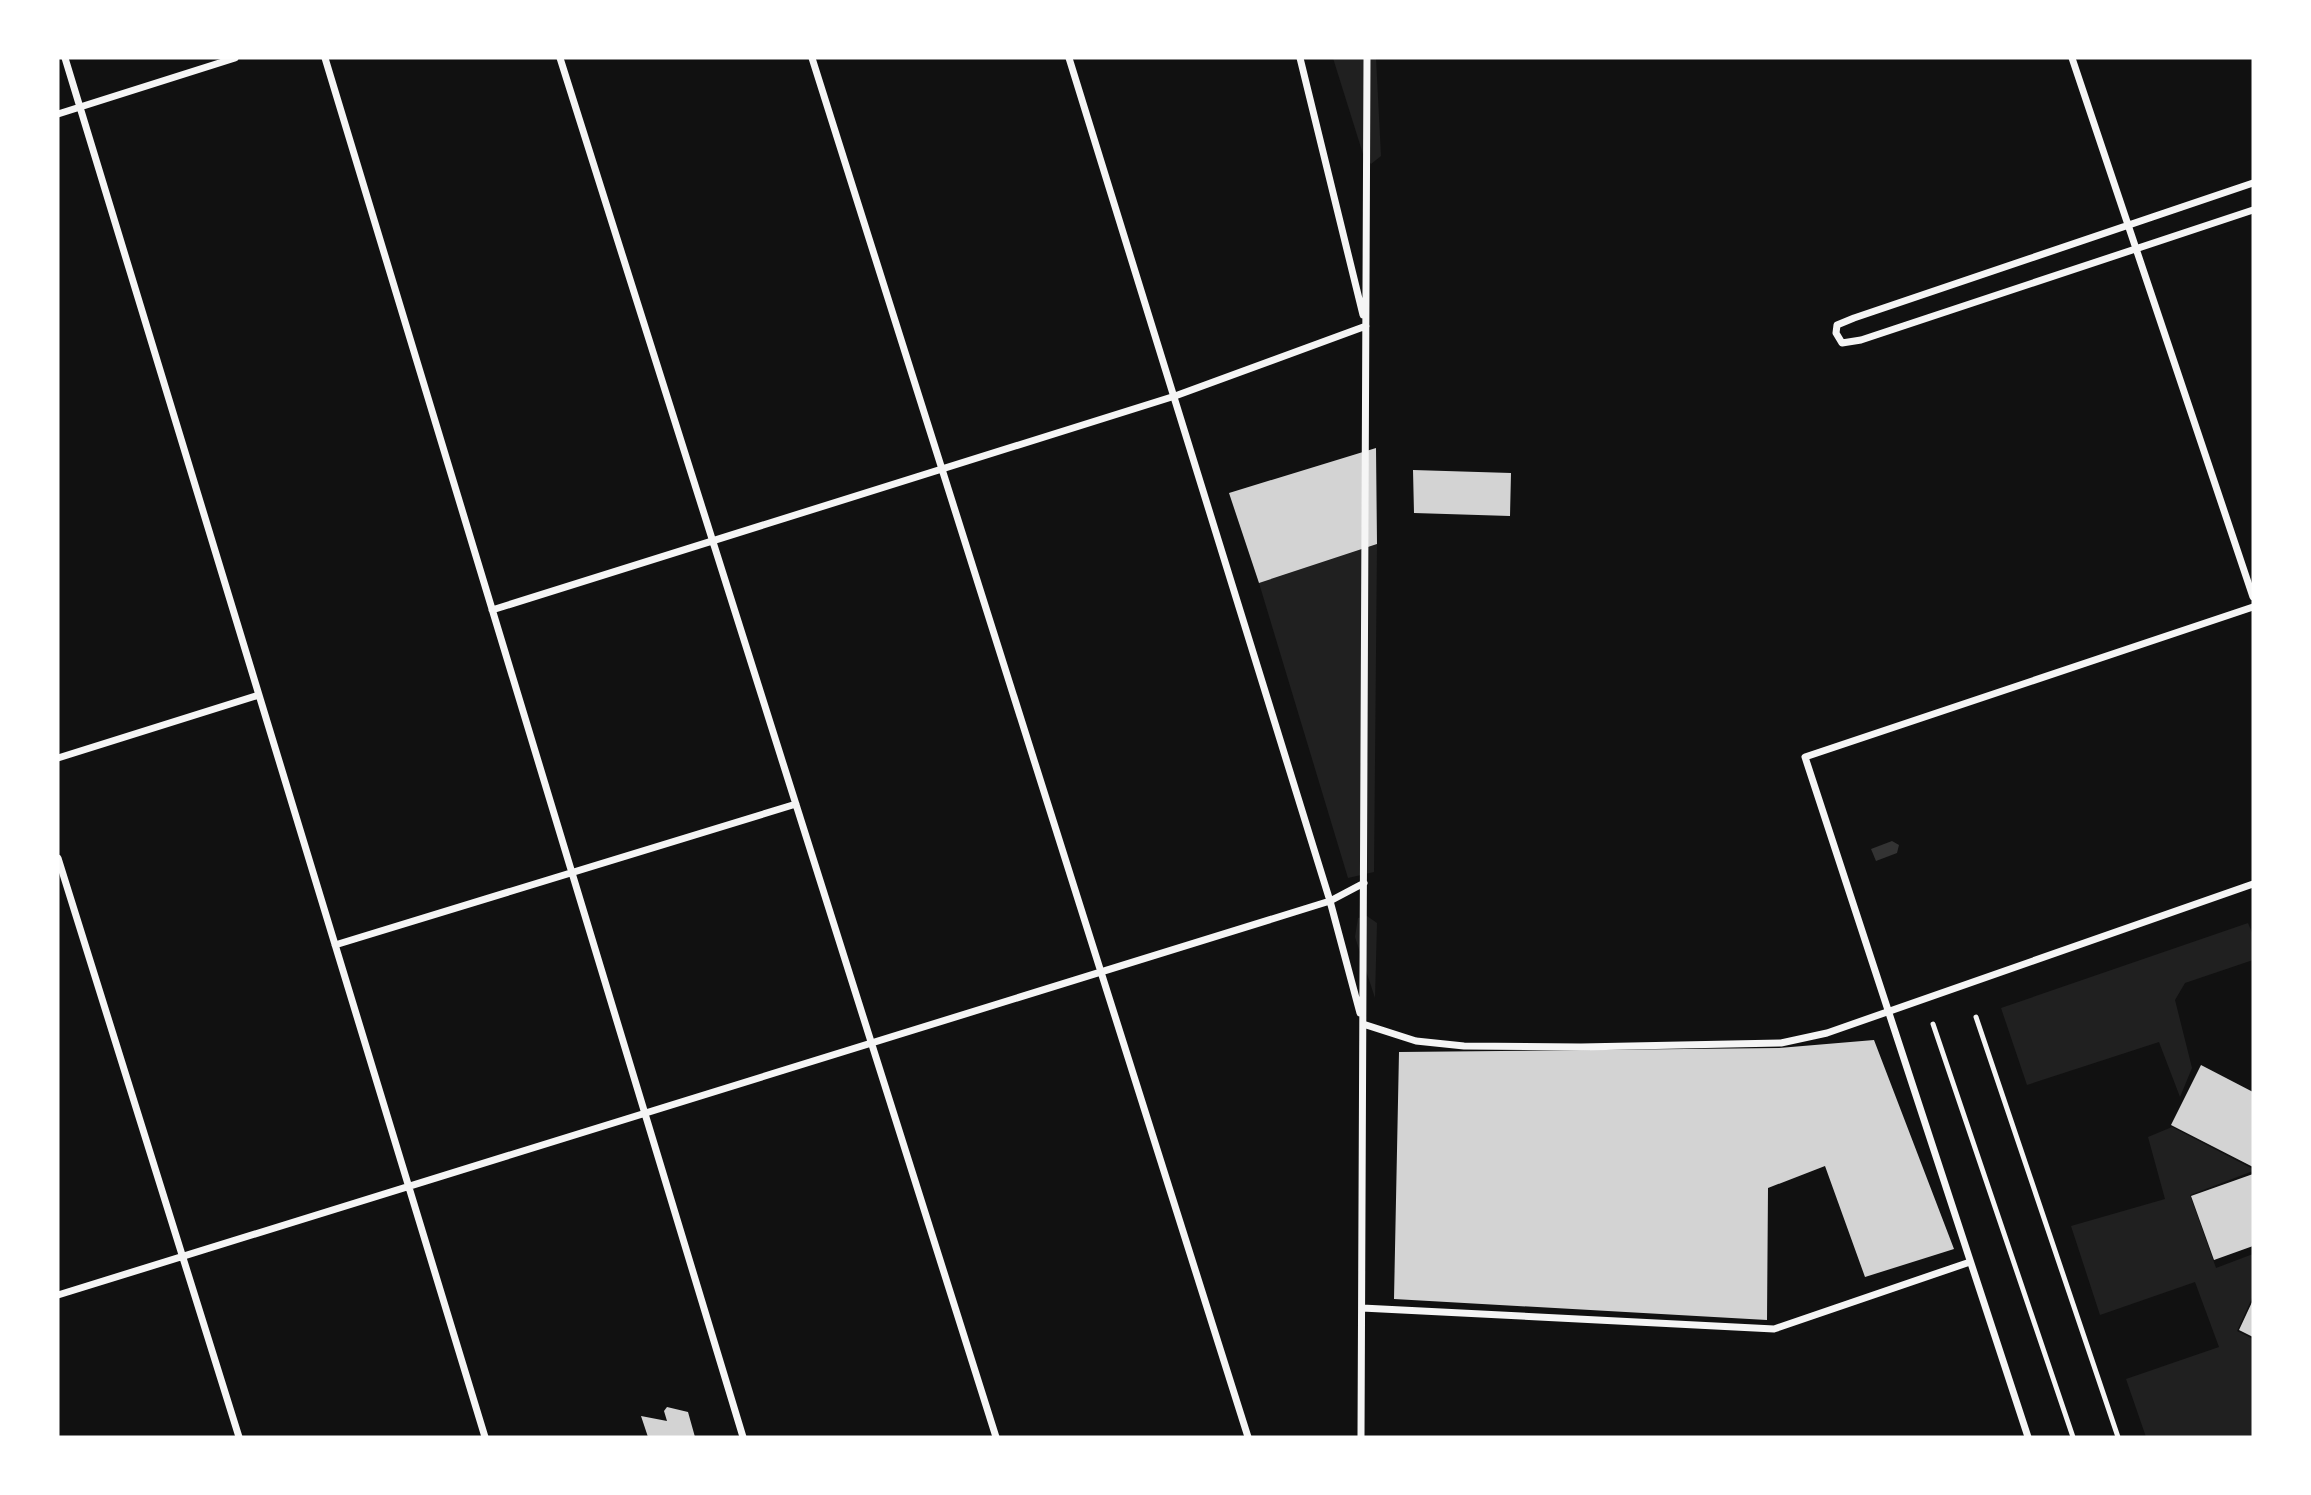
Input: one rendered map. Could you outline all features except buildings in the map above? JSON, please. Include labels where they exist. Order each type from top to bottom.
[{"type":"street","points":[[65,58],[485,1437]]},
{"type":"street","points":[[58,114],[235,58]]},
{"type":"street","points":[[325,58],[743,1437]]},
{"type":"street","points":[[560,58],[996,1437]]},
{"type":"street","points":[[812,58],[1248,1437]]},
{"type":"street","points":[[1069,58],[1329,901],[1363,1024]]},
{"type":"street","points":[[1300,58],[1366,326]]},
{"type":"street","points":[[1360,1437],[1367,58]]},
{"type":"street","points":[[2072,58],[2253,597]]},
{"type":"street","points":[[2253,183],[1854,318],[1838,325],[1836,333],[1842,343],[1854,342],[2253,210]]},
{"type":"street","points":[[492,610],[1175,396],[1366,326]]},
{"type":"street","points":[[2028,1437],[1805,757],[2253,607]]},
{"type":"street","points":[[58,758],[259,695]]},
{"type":"street","points":[[335,945],[796,804]]},
{"type":"street","points":[[58,858],[239,1437]]},
{"type":"street","points":[[58,1295],[1329,901],[1364,883]]},
{"type":"street","points":[[1363,1024],[1416,1041],[1464,1046],[1581,1047],[1770,1043],[1827,1033],[2253,884]]},
{"type":"street","points":[[1362,1308],[1774,1329],[1970,1262]]},
{"type":"lane","points":[[1976,1017],[2118,1437]]},
{"type":"lane","points":[[1933,1024],[2074,1437]]},
{"type":"shaded area","points":[[1333,58],[1376,58],[1381,156],[1371,164],[1363,154]]},
{"type":"shaded area","points":[[1377,544],[1374,872],[1348,878],[1259,583]]},
{"type":"shaded area","points":[[1892,841],[1899,845],[1897,853],[1876,861],[1871,849]]},
{"type":"shaded area","points":[[1367,916],[1377,923],[1375,998],[1355,937],[1358,918]]},
{"type":"shaded area","points":[[2248,923],[2253,935],[2253,960],[2185,983],[2175,1000],[2192,1068],[2180,1097],[2159,1042],[2027,1085],[2001,1008]]},
{"type":"shaded area","points":[[2172,1127],[2253,1169],[2190,1195],[2216,1268],[2253,1254],[2253,1296],[2237,1331],[2253,1339],[2253,1437],[2146,1437],[2126,1379],[2219,1347],[2195,1282],[2100,1315],[2071,1226],[2165,1199],[2148,1137]]}]
